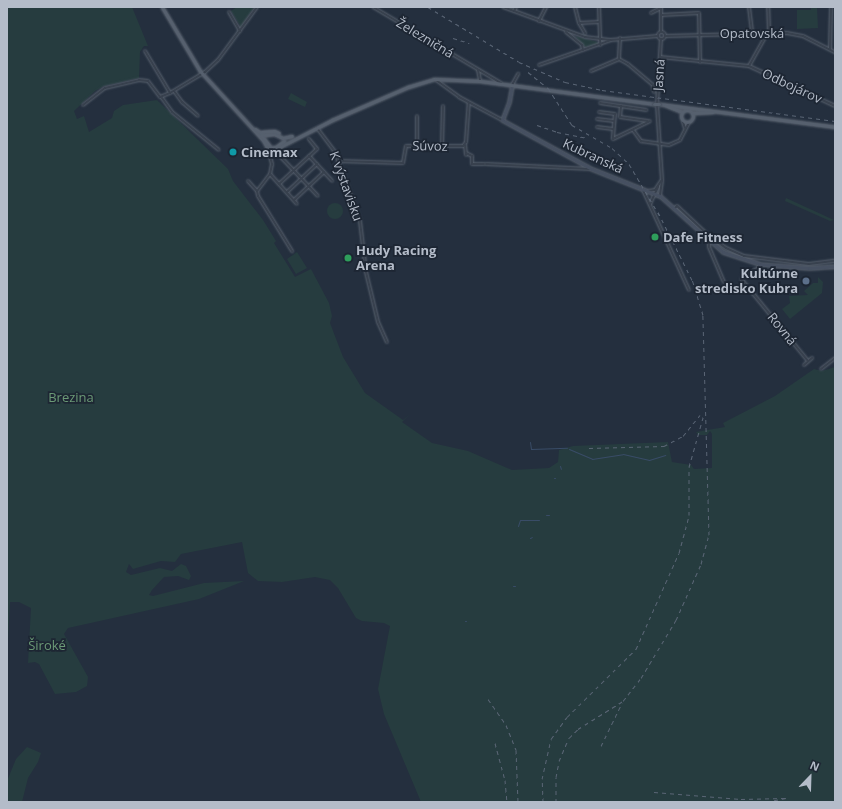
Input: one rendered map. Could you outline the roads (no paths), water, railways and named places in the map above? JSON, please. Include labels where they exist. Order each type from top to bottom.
[{"type":"main road","points":[[162,7],[202,74],[253,128],[266,139],[269,147],[274,152]]},
{"type":"main road","points":[[274,152],[280,145],[292,138],[408,87],[434,79],[480,81],[835,127]]},
{"type":"main road","points":[[661,104],[682,112],[688,110],[692,113],[700,114],[719,112]]},
{"type":"main road","points":[[675,110],[683,122],[689,122],[700,114]]},
{"type":"main road","points":[[680,116],[682,112]]},
{"type":"main road","points":[[692,113],[693,118]]},
{"type":"main road","points":[[257,132],[276,132],[292,138]]},
{"type":"main road","points":[[257,132],[292,138]]},
{"type":"main road","points":[[257,132],[268,149],[274,152]]},
{"type":"main road","points":[[276,132],[280,136],[280,145]]},
{"type":"main road","points":[[265,143],[268,135]]},
{"type":"main road","points":[[274,152],[292,138]]},
{"type":"street","points":[[162,98],[202,74],[218,60],[257,7]]},
{"type":"street","name":"Železničná","points":[[373,7],[502,84]]},
{"type":"street","points":[[503,7],[564,30],[600,40],[611,40]]},
{"type":"street","points":[[514,12],[516,7]]},
{"type":"street","points":[[539,21],[546,7]]},
{"type":"street","points":[[575,7],[579,22],[585,33]]},
{"type":"street","points":[[599,7],[600,45]]},
{"type":"street","points":[[749,7],[752,32]]},
{"type":"street","points":[[660,57],[749,66],[767,32],[768,7]]},
{"type":"street","points":[[830,49],[831,7]]},
{"type":"street","points":[[651,14],[661,8]]},
{"type":"street","points":[[658,36],[661,32],[661,8]]},
{"type":"street","points":[[229,12],[240,31]]},
{"type":"street","points":[[661,15],[699,13],[702,34],[700,62]]},
{"type":"street","points":[[579,22],[599,22]]},
{"type":"street","points":[[564,30],[576,40],[583,50]]},
{"type":"street","points":[[539,65],[620,38],[658,36],[661,39],[665,36],[661,32]]},
{"type":"street","name":"Opatovská","points":[[665,36],[752,32],[795,34],[835,52]]},
{"type":"street","points":[[619,59],[620,38]]},
{"type":"street","name":"Jasná","points":[[658,195],[662,180],[657,111],[661,39]]},
{"type":"street","points":[[145,51],[170,93]]},
{"type":"street","points":[[591,71],[619,59]]},
{"type":"street","points":[[619,59],[628,64],[653,85],[654,92]]},
{"type":"street","name":"Odbojárov","points":[[749,66],[835,106]]},
{"type":"street","points":[[478,70],[480,81]]},
{"type":"street","points":[[502,120],[509,102],[512,85],[518,74]]},
{"type":"street","name":"Kubranská","points":[[434,79],[469,103],[592,169],[658,195],[707,240],[723,252],[743,260],[760,264],[809,268],[835,266]]},
{"type":"street","points":[[83,105],[105,88],[140,80],[148,82],[172,112],[219,150]]},
{"type":"street","points":[[174,91],[182,102],[198,116]]},
{"type":"street","name":"Súvoz","points":[[469,103],[465,144],[466,154],[472,156],[472,164],[592,169]]},
{"type":"street","points":[[600,103],[646,110]]},
{"type":"street","points":[[442,146],[443,106]]},
{"type":"street","points":[[599,112],[615,114],[612,140],[650,121],[620,117],[621,106]]},
{"type":"street","points":[[417,116],[417,146]]},
{"type":"street","points":[[597,119],[614,121]]},
{"type":"street","points":[[639,127],[641,120]]},
{"type":"street","points":[[683,122],[685,129]]},
{"type":"street","points":[[633,130],[639,140],[659,144],[677,143],[682,138],[689,122]]},
{"type":"street","name":"K výstavisku","points":[[317,127],[332,146],[360,221],[366,272],[378,322],[387,342]]},
{"type":"street","points":[[598,127],[613,129]]},
{"type":"street","points":[[279,184],[317,149],[309,140]]},
{"type":"street","name":"Súvoz","points":[[338,161],[403,163],[404,147],[465,144]]},
{"type":"street","points":[[268,149],[271,159]]},
{"type":"street","points":[[257,191],[270,174],[271,159],[274,152],[318,196]]},
{"type":"street","points":[[309,156],[332,181]]},
{"type":"street","points":[[287,192],[317,164]]},
{"type":"street","points":[[294,200],[324,172]]},
{"type":"street","points":[[270,174],[297,204]]},
{"type":"street","points":[[650,205],[658,195],[658,187],[662,180]]},
{"type":"street","points":[[248,181],[257,191],[292,251]]},
{"type":"street","points":[[648,191],[658,187]]},
{"type":"street","points":[[643,189],[689,290]]},
{"type":"street","name":"Kubranská","points":[[674,209],[677,206],[708,235],[726,248],[744,256],[810,264],[835,261]]},
{"type":"street","points":[[689,223],[692,220]]},
{"type":"street","points":[[708,235],[707,240],[709,248],[724,282]]},
{"type":"street","points":[[723,252],[726,248]]},
{"type":"street","points":[[743,260],[744,256]]},
{"type":"street","points":[[765,264],[766,259]]},
{"type":"street","points":[[787,262],[787,267]]},
{"type":"street","name":"Rovná","points":[[760,264],[759,268],[743,276],[742,280],[808,361]]},
{"type":"street","points":[[809,268],[810,264]]},
{"type":"street","points":[[804,364],[812,358]]},
{"type":"street","points":[[821,369],[835,358]]},
{"type":"waterway","points":[[530,442],[531,449],[567,448]]},
{"type":"waterway","points":[[569,449],[592,459],[623,454],[649,460],[665,455]]},
{"type":"waterway","points":[[518,526],[520,520],[539,520]]},
{"type":"railway","points":[[428,7],[519,62],[565,82],[602,90],[835,121]]},
{"type":"railway","points":[[453,38],[469,43]]},
{"type":"railway","points":[[528,72],[548,88],[572,125],[612,148],[629,164],[661,218]]},
{"type":"railway","points":[[537,125],[557,132],[587,138]]},
{"type":"railway","points":[[556,802],[556,777],[559,761],[569,738],[578,729],[623,701],[641,678],[676,620],[701,564],[709,535],[703,315],[692,280],[658,212]]},
{"type":"railway","points":[[543,802],[542,779],[551,739],[567,717],[636,649],[679,553],[689,515],[689,467],[704,414]]},
{"type":"railway","points":[[589,448],[664,446],[683,436],[700,415]]},
{"type":"railway","points":[[488,699],[506,725],[516,750],[518,802]]},
{"type":"railway","points":[[601,746],[622,703]]},
{"type":"railway","points":[[495,743],[505,780],[507,802]]},
{"type":"railway","points":[[654,792],[741,799],[786,798],[766,802]]},
{"type":"place","name":"Cinemax","points":[[233,152]]},
{"type":"place","name":"Dafe Fitness","points":[[655,237]]},
{"type":"place","name":"Hudy Racing Arena","points":[[348,258]]},
{"type":"place","name":"Kultúrne stredisko Kubra","points":[[806,281]]},
{"type":"park label","name":"Brezina","points":[[71,397]]},
{"type":"park label","name":"Široké","points":[[47,645]]}]
